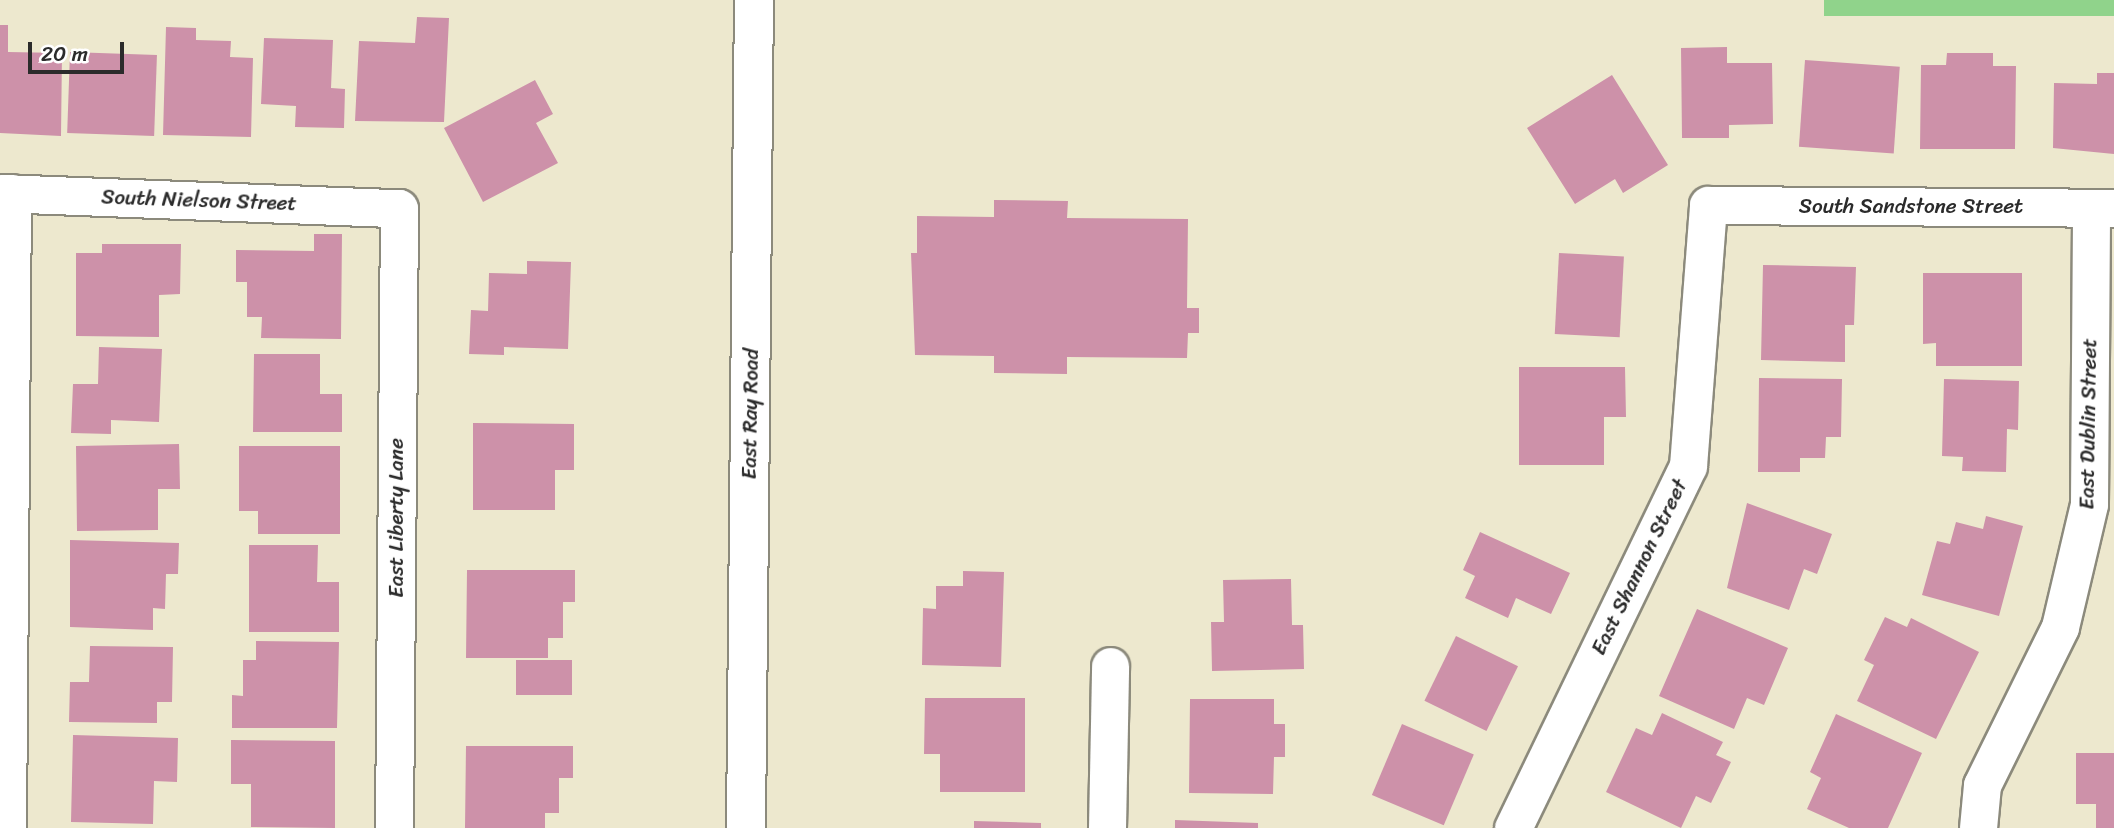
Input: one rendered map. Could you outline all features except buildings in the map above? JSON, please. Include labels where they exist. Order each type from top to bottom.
[{"type":"main road","name":"East Ray Road","points":[[746,828],[754,0]]},
{"type":"street","name":"South Nielson Street","points":[[6,193],[399,208]]},
{"type":"street","points":[[6,193],[7,828]]},
{"type":"street","name":"South Sandstone Street","points":[[1708,205],[2102,208]]},
{"type":"street","name":"East Shannon Street","points":[[1513,828],[1688,467],[1708,205]]},
{"type":"street","name":"East Liberty Lane","points":[[394,828],[399,208]]},
{"type":"street","name":"East Dublin Street","points":[[1978,828],[1982,785],[2060,627],[2089,504],[2102,208]]},
{"type":"street","points":[[1107,828],[1110,666]]},
{"type":"green space","points":[[1824,0],[2114,0],[2114,16],[1824,16]]}]
